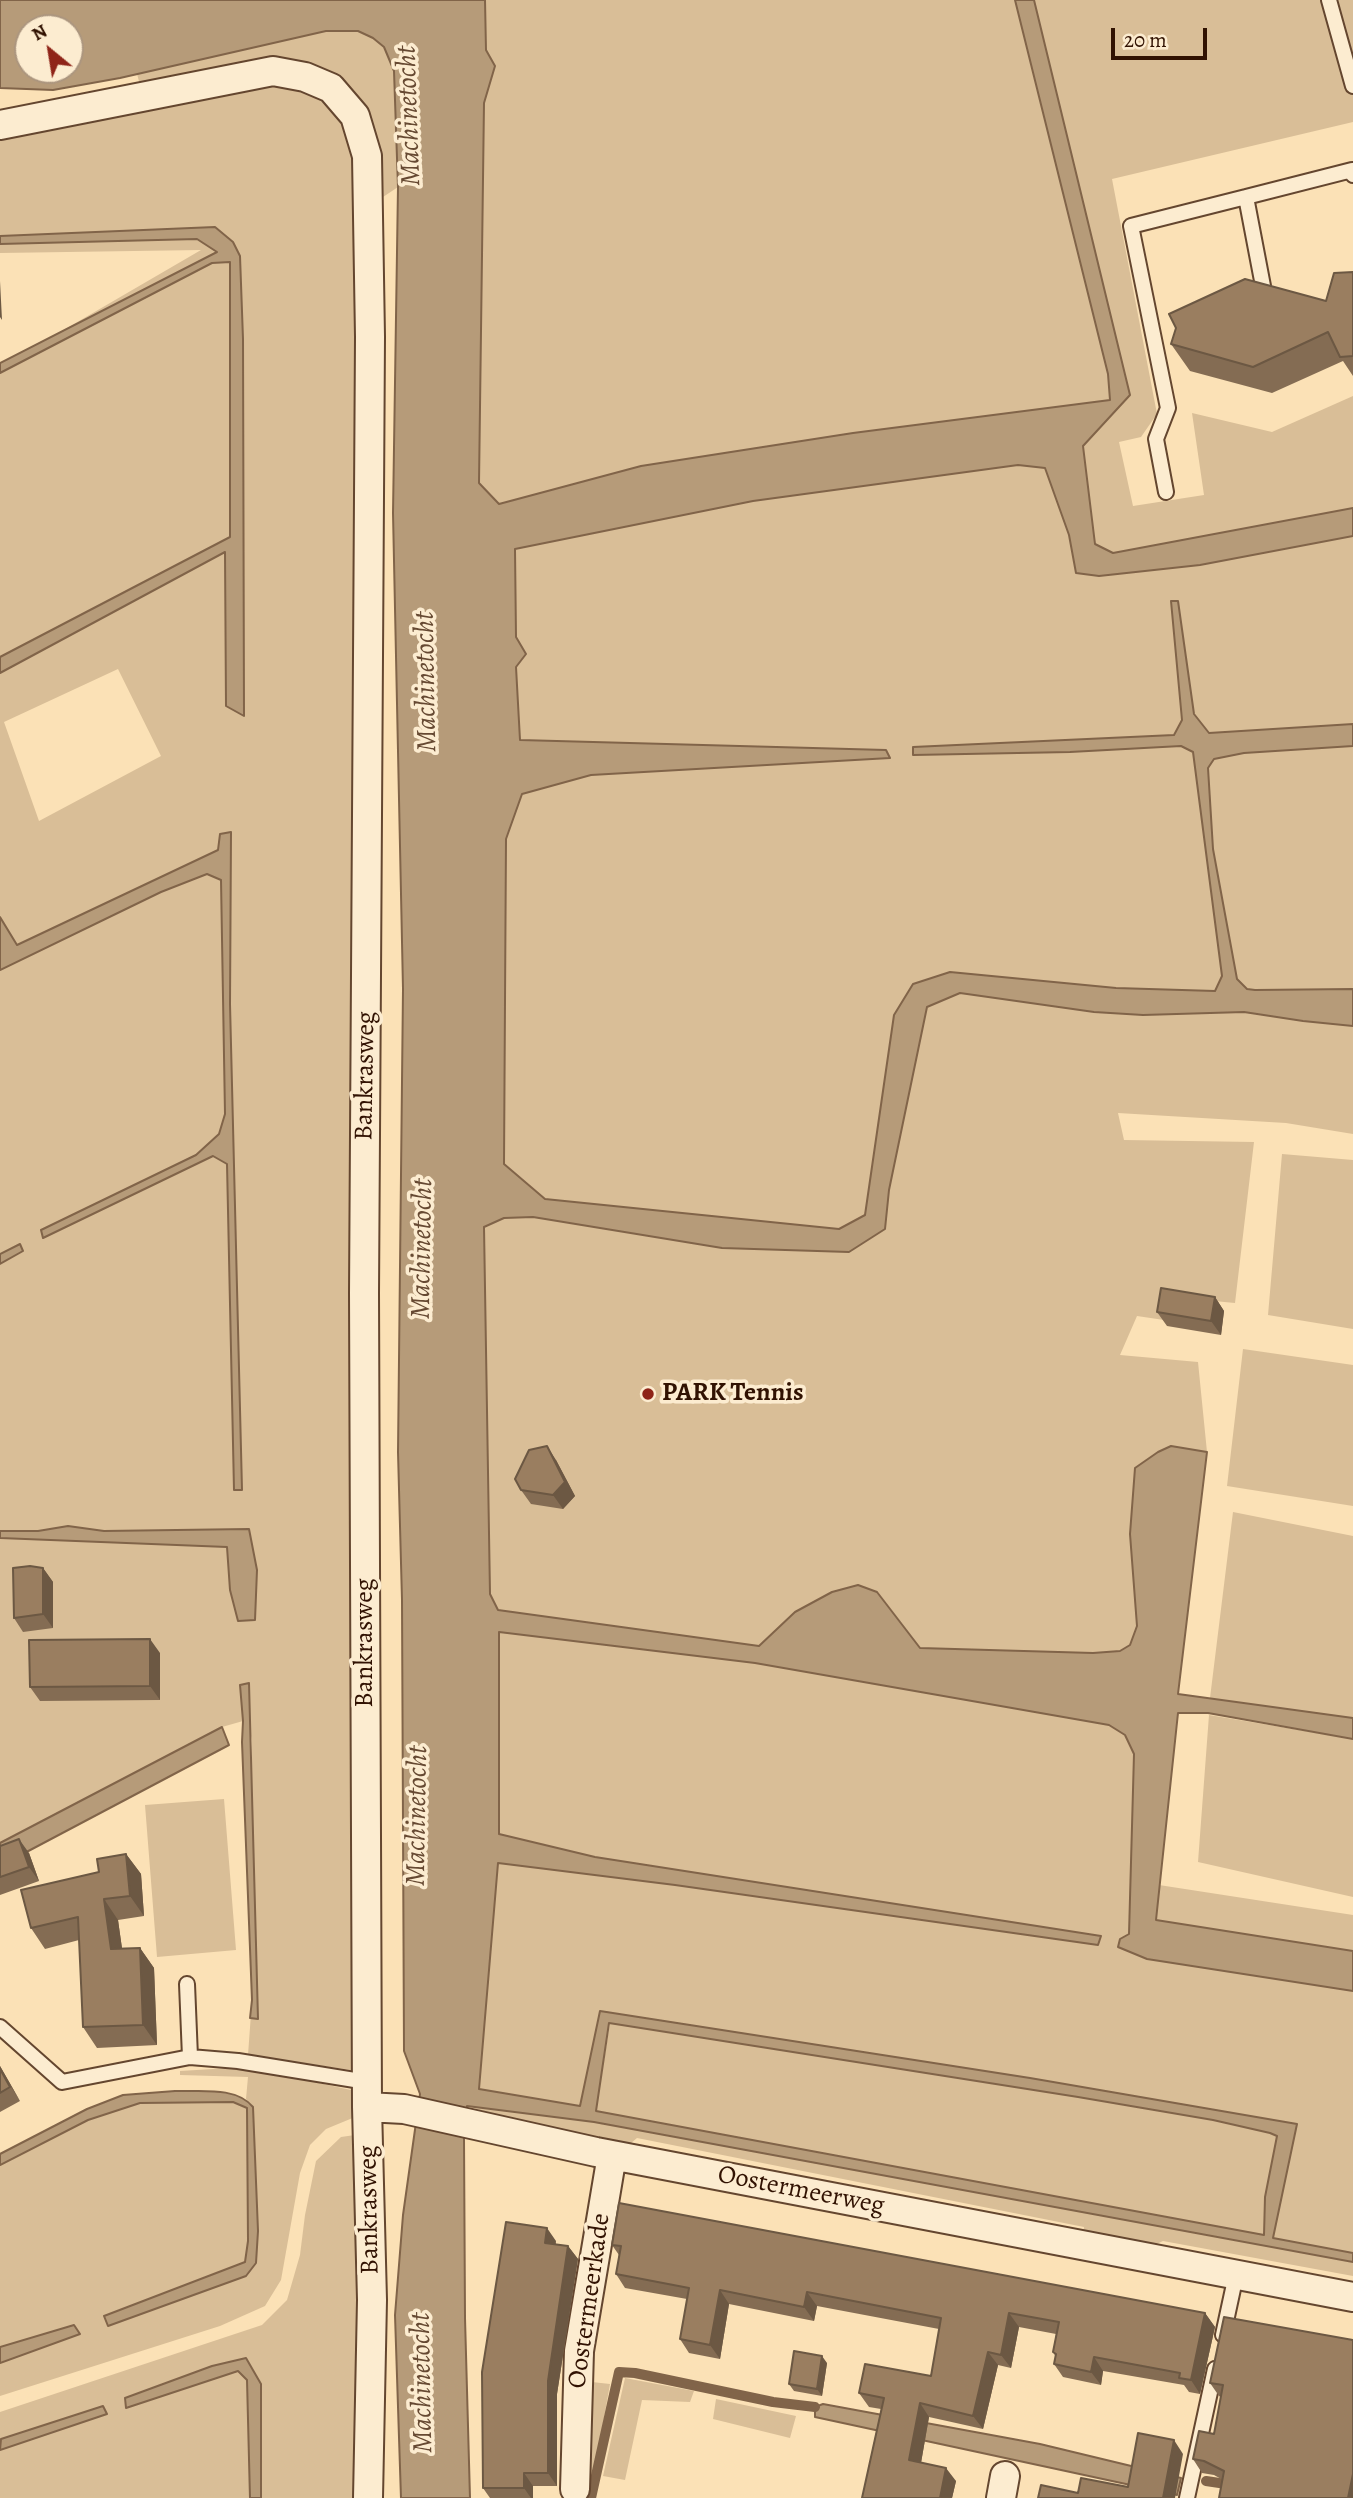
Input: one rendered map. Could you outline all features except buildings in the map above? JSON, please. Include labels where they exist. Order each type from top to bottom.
[{"type":"street","name":"Bankrasweg","points":[[0,125],[273,71],[305,77],[331,88],[355,116],[367,156],[370,337],[369,788],[364,1292],[367,2095],[372,2300],[368,2498]]},
{"type":"street","name":"Oostermeerweg","points":[[367,2095],[404,2109],[612,2155],[1353,2297]]},
{"type":"street","name":"Oostermeerkade","points":[[575,2489],[579,2351],[612,2155]]},
{"type":"lane","points":[[1329,0],[1353,86]]},
{"type":"lane","points":[[1166,492],[1156,439],[1168,408],[1131,226],[1353,171]]},
{"type":"lane","points":[[1246,197],[1263,285]]},
{"type":"lane","points":[[187,1983],[190,2057]]},
{"type":"lane","points":[[0,2027],[62,2082],[190,2057],[238,2061],[367,2095]]},
{"type":"lane","points":[[1187,2498],[1236,2275]]},
{"type":"shaded area","points":[[485,0],[1015,0],[1108,374],[1110,400],[853,433],[641,466],[499,504],[479,483],[484,103],[495,66],[486,50]]},
{"type":"shaded area","points":[[1034,0],[1353,0],[1353,122],[1112,179],[1157,414],[1141,437],[1119,442],[1133,506],[1204,495],[1192,413],[1272,432],[1353,396],[1353,508],[1112,553],[1095,544],[1083,446],[1129,395]]},
{"type":"shaded area","points":[[326,31],[358,31],[373,38],[384,47],[394,71],[398,187],[380,199],[329,73],[140,85],[137,74]]},
{"type":"shaded area","points":[[298,82],[329,99],[347,127],[354,165],[357,499],[350,1190],[354,1720],[351,2070],[248,2055],[252,2000],[252,1740],[241,1693],[243,1721],[222,1727],[0,1843],[0,1538],[227,1547],[0,1531],[0,956],[6,967],[161,892],[207,874],[221,880],[234,1490],[242,1490],[230,1004],[231,833],[220,834],[219,850],[17,945],[0,917],[0,673],[225,552],[229,538],[0,657],[0,367],[201,250],[0,253],[0,137],[258,86]],"holes":[[[118,669],[161,756],[39,821],[4,722]]]},
{"type":"shaded area","points":[[1018,465],[1045,468],[1069,535],[1076,573],[1353,535],[1353,724],[1209,733],[1194,714],[1178,602],[1172,601],[1182,720],[1174,735],[913,747],[914,755],[1070,752],[1181,746],[1193,752],[1222,976],[1215,991],[1116,988],[950,972],[894,1015],[865,1215],[839,1229],[545,1199],[504,1164],[506,839],[522,794],[590,775],[889,758],[886,750],[520,740],[516,667],[526,654],[516,637],[515,549],[753,501]]},
{"type":"shaded area","points":[[1353,746],[1353,989],[1247,989],[1237,979],[1213,849],[1207,767],[1214,759],[1244,753]]},
{"type":"shaded area","points":[[960,993],[1094,1012],[1143,1015],[1244,1012],[1353,1026],[1353,1134],[1286,1123],[1118,1113],[1124,1140],[1254,1142],[1235,1303],[1172,1297],[1164,1320],[1137,1316],[1120,1355],[1198,1362],[1207,1452],[1171,1446],[1135,1468],[1130,1534],[1137,1626],[1130,1645],[1120,1651],[1093,1653],[920,1648],[878,1592],[795,1612],[759,1646],[498,1610],[490,1594],[484,1227],[504,1218],[533,1217],[722,1248],[885,1229],[889,1190],[927,1007]]},
{"type":"shaded area","points":[[1282,1154],[1353,1160],[1353,1329],[1268,1315]]},
{"type":"shaded area","points":[[1243,1349],[1353,1365],[1353,1506],[1227,1486]]},
{"type":"shaded area","points":[[1233,1512],[1353,1536],[1353,1718],[1210,1698]]},
{"type":"shaded area","points":[[499,1632],[755,1663],[1109,1725],[1125,1735],[1134,1754],[1129,1935],[1118,1947],[1147,1959],[1353,1991],[1353,2253],[1273,2238],[1297,2124],[1030,2078],[601,2011],[580,2106],[479,2089],[497,1863],[675,1885],[1098,1945],[1101,1937],[595,1857],[499,1834]]},
{"type":"shaded area","points":[[1209,1715],[1353,1739],[1353,1897],[1198,1862]]},
{"type":"shaded area","points":[[224,1799],[236,1950],[157,1957],[145,1805]]},
{"type":"shaded area","points":[[1159,1885],[1353,1915],[1353,1951],[1156,1920]]},
{"type":"shaded area","points":[[610,2023],[1078,2097],[1213,2120],[1270,2133],[1277,2136],[1265,2197],[1264,2236],[596,2111]]},
{"type":"shaded area","points":[[246,2067],[351,2090],[355,2117],[326,2129],[310,2145],[300,2173],[281,2280],[265,2306],[220,2326],[0,2396],[0,2363],[80,2334],[0,2349],[0,2165],[88,2120],[140,2103],[233,2102],[247,2108],[248,2241],[245,2262],[105,2316],[108,2326],[256,2263],[258,2231],[253,2107],[246,2099],[248,2077],[180,2075],[180,2071]]},
{"type":"shaded area","points":[[466,2106],[594,2122],[1353,2262],[1353,2276],[1163,2241],[1152,2246],[1083,2237],[1084,2227],[637,2138],[625,2148]]},
{"type":"shaded area","points":[[355,2135],[357,2498],[0,2498],[0,2450],[102,2407],[0,2440],[0,2412],[262,2325],[287,2300],[300,2255],[316,2161],[341,2137]],"holes":[[[252,2367],[126,2407],[125,2398]]]},
{"type":"shaded area","points":[[625,2378],[694,2391],[690,2402],[642,2400],[625,2480],[603,2476]]},
{"type":"shaded area","points":[[583,2381],[610,2384],[587,2498],[577,2498]]},
{"type":"shaded area","points":[[716,2399],[796,2416],[790,2438],[713,2419]]},
{"type":"water","name":"Machinetocht","points":[[0,0],[485,0],[486,50],[495,66],[484,103],[479,483],[499,504],[641,466],[853,433],[1110,400],[1108,374],[1015,0],[1034,0],[1130,395],[1083,446],[1095,544],[1113,553],[1353,508],[1353,536],[1200,565],[1099,576],[1076,573],[1069,535],[1045,468],[1018,465],[753,501],[515,549],[516,637],[526,654],[516,667],[520,740],[886,750],[890,758],[591,775],[522,794],[506,839],[504,1164],[545,1199],[839,1229],[865,1215],[894,1015],[913,984],[950,972],[1116,988],[1215,991],[1222,976],[1193,752],[1181,746],[1070,752],[913,755],[913,747],[1174,735],[1182,720],[1171,601],[1178,601],[1194,714],[1209,733],[1353,724],[1353,746],[1244,753],[1214,759],[1208,768],[1213,849],[1237,979],[1247,989],[1255,990],[1353,989],[1353,1026],[1244,1012],[1143,1015],[1094,1012],[960,993],[927,1007],[889,1190],[885,1229],[849,1252],[722,1248],[533,1217],[504,1218],[484,1227],[490,1594],[498,1610],[759,1646],[795,1612],[832,1592],[858,1585],[877,1592],[920,1648],[1093,1653],[1120,1651],[1130,1645],[1137,1626],[1130,1534],[1135,1468],[1171,1446],[1207,1452],[1178,1694],[1353,1718],[1353,1739],[1208,1713],[1178,1713],[1156,1920],[1353,1951],[1353,1991],[1147,1959],[1118,1947],[1120,1939],[1129,1934],[1134,1754],[1125,1735],[1109,1725],[755,1663],[499,1632],[499,1834],[595,1857],[1101,1936],[1098,1945],[675,1885],[498,1863],[479,2089],[580,2106],[600,2011],[1030,2078],[1297,2124],[1273,2238],[1353,2253],[1353,2262],[594,2122],[467,2106],[464,2138],[465,2318],[470,2498],[401,2498],[395,2315],[403,2215],[420,2094],[404,2051],[402,1600],[398,1452],[403,989],[393,513],[398,187],[394,71],[384,47],[373,38],[358,31],[326,31],[120,78],[53,90],[0,88]],"holes":[[[609,2023],[1213,2120],[1277,2136],[1265,2197],[1264,2235],[596,2111]]]},
{"type":"water","points":[[215,227],[233,242],[240,256],[243,339],[244,716],[226,706],[225,552],[0,673],[0,657],[230,537],[230,262],[212,263],[0,373],[0,363],[217,252],[197,239],[0,244],[0,236]]},
{"type":"water","points":[[231,832],[230,1004],[242,1490],[234,1490],[227,1164],[213,1156],[43,1238],[41,1230],[196,1155],[219,1134],[225,1114],[221,880],[207,874],[161,892],[0,970],[0,917],[17,945],[218,850],[220,834]]},
{"type":"water","points":[[20,1244],[23,1251],[0,1264],[0,1254]]},
{"type":"water","points":[[68,1526],[104,1531],[249,1529],[257,1570],[255,1620],[238,1621],[230,1590],[227,1547],[0,1538],[0,1531],[38,1531]]},
{"type":"water","points":[[249,1683],[258,2019],[250,2018],[252,2000],[240,1685]]},
{"type":"water","points":[[222,1727],[229,1745],[0,1866],[0,1843]]},
{"type":"water","points":[[175,2091],[227,2093],[246,2100],[253,2107],[258,2231],[256,2263],[246,2276],[108,2326],[104,2316],[245,2262],[248,2241],[247,2108],[233,2102],[140,2103],[88,2120],[0,2165],[0,2154],[87,2109],[123,2095]]},
{"type":"water","points":[[74,2325],[80,2334],[0,2363],[0,2347]]},
{"type":"water","points":[[246,2358],[261,2384],[261,2498],[250,2498],[247,2380],[238,2371],[126,2408],[125,2398],[212,2366]]},
{"type":"water","points":[[823,2404],[1040,2444],[1181,2478],[1177,2495],[815,2417],[815,2407]]},
{"type":"water","points":[[103,2406],[107,2414],[0,2450],[1,2439]]},
{"type":"waterway","points":[[591,2498],[619,2372],[773,2402],[815,2407]]},
{"type":"waterway","points":[[1206,2481],[1233,2485]]},
{"type":"place","name":"PARK Tennis","points":[[648,1394]]}]
